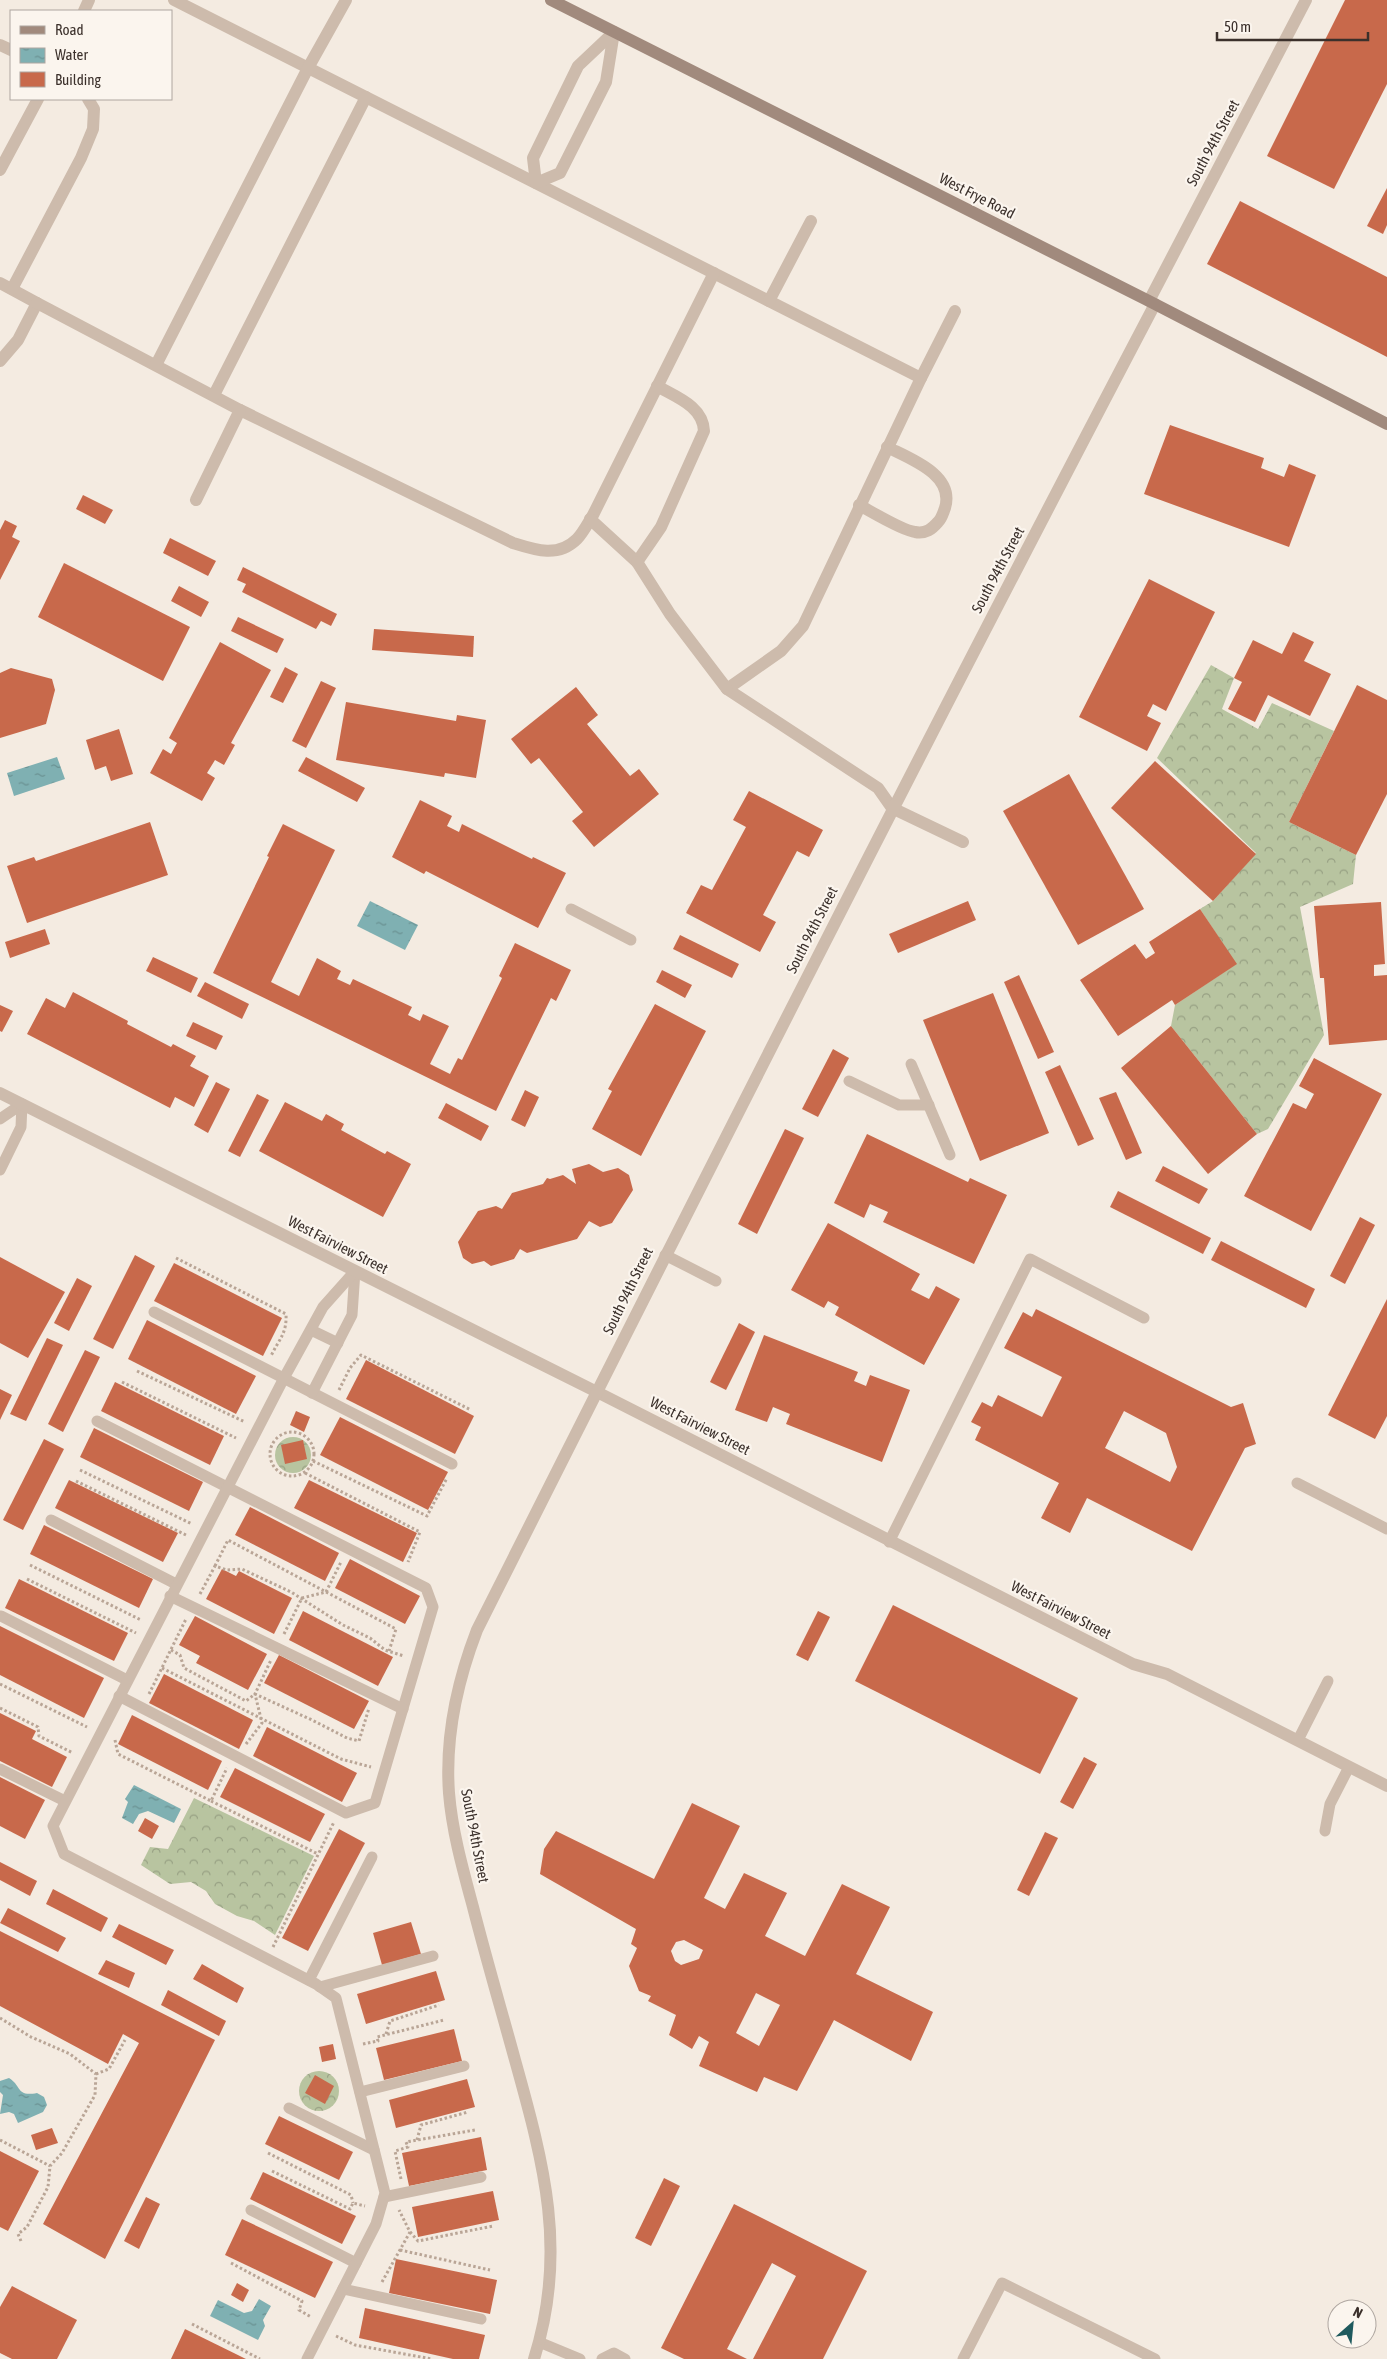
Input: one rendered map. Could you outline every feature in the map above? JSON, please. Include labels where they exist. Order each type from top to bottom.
[{"type":"street","points":[[174,0],[921,378]]},
{"type":"street","points":[[156,365],[308,68],[346,0]]},
{"type":"street","name":"West Frye Road","points":[[551,0],[1152,303],[1387,424]]},
{"type":"street","name":"South 94th Street","points":[[534,2359],[551,2282],[552,2245],[544,2166],[463,1871],[449,1793],[448,1760],[452,1717],[466,1657],[473,1639],[665,1255],[1306,0]]},
{"type":"street","points":[[536,183],[533,158],[578,66],[614,32]]},
{"type":"street","points":[[536,183],[560,173],[606,82],[614,32]]},
{"type":"street","points":[[214,395],[366,97]]},
{"type":"street","points":[[0,170],[37,100]]},
{"type":"street","points":[[12,290],[81,158],[93,129],[94,109],[89,100]]},
{"type":"street","points":[[770,301],[811,221]]},
{"type":"street","points":[[0,283],[240,410],[513,542],[539,551],[560,550],[577,539],[590,519],[714,273]]},
{"type":"street","points":[[0,361],[18,340],[37,303]]},
{"type":"street","points":[[727,689],[781,650],[803,626],[887,447],[955,312]]},
{"type":"street","points":[[637,562],[661,527],[704,431],[704,421],[697,411],[658,386]]},
{"type":"street","points":[[196,500],[240,410]]},
{"type":"street","points":[[859,505],[914,532],[930,531],[942,519],[948,499],[945,486],[936,476],[914,461],[887,447]]},
{"type":"street","points":[[590,519],[637,562],[670,614],[727,689],[878,788],[892,808],[963,842]]},
{"type":"street","name":"West Fairview Street","points":[[0,1093],[597,1392],[889,1542],[1133,1664],[1167,1674],[1387,1786]]},
{"type":"lane","points":[[571,909],[631,940]]},
{"type":"lane","points":[[911,1064],[950,1155]]},
{"type":"lane","points":[[849,1081],[899,1105],[929,1105]]},
{"type":"lane","points":[[0,1119],[22,1104]]},
{"type":"lane","points":[[0,1170],[21,1127],[22,1104]]},
{"type":"lane","points":[[665,1255],[716,1281]]},
{"type":"lane","points":[[889,1542],[1030,1259],[1144,1318]]},
{"type":"lane","points":[[307,2359],[356,2263],[380,2211],[385,2193],[336,1998],[309,1980],[64,1854],[53,1826],[226,1486],[284,1378],[323,1307],[355,1271]]},
{"type":"lane","points":[[312,1393],[352,1315],[355,1271]]},
{"type":"lane","points":[[154,1312],[452,1464]]},
{"type":"lane","points":[[311,1330],[338,1343]]},
{"type":"lane","points":[[97,1421],[426,1588],[433,1607],[375,1803],[346,1813],[119,1696]]},
{"type":"lane","points":[[1297,1483],[1387,1530]]},
{"type":"lane","points":[[51,1520],[176,1584]]},
{"type":"lane","points":[[170,1596],[403,1709]]},
{"type":"lane","points":[[2,1616],[126,1683]]},
{"type":"lane","points":[[1298,1740],[1328,1681]]},
{"type":"lane","points":[[1325,1831],[1330,1804],[1350,1767]]},
{"type":"lane","points":[[0,1769],[65,1801]]},
{"type":"lane","points":[[309,1980],[372,1856]]},
{"type":"lane","points":[[320,1987],[433,1956]]},
{"type":"lane","points":[[360,2092],[464,2066]]},
{"type":"lane","points":[[289,2108],[374,2150]]},
{"type":"lane","points":[[384,2197],[402,2195],[481,2177]]},
{"type":"lane","points":[[250,2210],[356,2263]]},
{"type":"lane","points":[[963,2359],[1002,2283],[1155,2359]]},
{"type":"lane","points":[[343,2289],[481,2319]]},
{"type":"lane","points":[[539,2342],[580,2359]]},
{"type":"lane","points":[[602,2359],[614,2353],[625,2359]]},
{"type":"path","points":[[176,1258],[286,1314],[286,1324],[282,1338],[266,1369]]},
{"type":"path","points":[[332,1403],[350,1368],[361,1355],[471,1410]]},
{"type":"path","points":[[137,1371],[257,1428]]},
{"type":"path","points":[[122,1382],[248,1445]]},
{"type":"path","points":[[289,1432],[304,1435],[313,1446],[313,1461],[305,1473],[292,1477],[285,1476],[273,1466],[270,1453],[276,1439],[289,1432]]},
{"type":"path","points":[[313,1461],[427,1516],[450,1473],[452,1464]]},
{"type":"path","points":[[80,1470],[204,1530]]},
{"type":"path","points":[[305,1473],[420,1532],[402,1576]]},
{"type":"path","points":[[76,1481],[198,1541]]},
{"type":"path","points":[[126,1683],[148,1696],[228,1540],[396,1629],[388,1651]]},
{"type":"path","points":[[302,1598],[326,1592],[348,1548]]},
{"type":"path","points":[[30,1565],[154,1627]]},
{"type":"path","points":[[215,1566],[227,1570],[242,1569],[302,1598],[388,1651],[417,1661]]},
{"type":"path","points":[[27,1579],[148,1639]]},
{"type":"path","points":[[171,1650],[180,1655],[184,1668],[246,1701],[255,1694],[302,1598]]},
{"type":"path","points":[[162,1668],[341,1758],[385,1770]]},
{"type":"path","points":[[0,1684],[100,1733]]},
{"type":"path","points":[[255,1694],[347,1738],[359,1741],[363,1721],[374,1695]]},
{"type":"path","points":[[212,1801],[227,1767],[262,1724],[255,1694]]},
{"type":"path","points":[[0,1708],[38,1727],[39,1736],[86,1760]]},
{"type":"path","points":[[114,1733],[118,1754],[318,1854]]},
{"type":"path","points":[[272,1950],[340,1810]]},
{"type":"path","points":[[386,2034],[390,2021],[439,2005]]},
{"type":"path","points":[[0,2018],[31,2038],[70,2054],[96,2074]]},
{"type":"path","points":[[356,2046],[378,2041],[377,2036],[444,2020]]},
{"type":"path","points":[[96,2074],[108,2068],[125,2040]]},
{"type":"path","points":[[21,2241],[18,2234],[27,2227],[48,2187],[50,2166],[62,2153],[96,2096],[96,2074]]},
{"type":"path","points":[[417,2140],[421,2125],[468,2112]]},
{"type":"path","points":[[475,2130],[406,2142],[408,2147],[395,2151],[402,2195],[399,2209],[410,2232],[418,2241],[493,2226]]},
{"type":"path","points":[[0,2140],[50,2166]]},
{"type":"path","points":[[268,2153],[351,2195],[353,2203],[350,2209],[272,2171]]},
{"type":"path","points":[[353,2203],[380,2211]]},
{"type":"path","points":[[374,2295],[410,2232]]},
{"type":"path","points":[[400,2250],[490,2270]]},
{"type":"path","points":[[231,2263],[302,2301],[298,2310],[355,2345],[432,2359]]},
{"type":"path","points":[[192,2324],[260,2359]]},
{"type":"green space","points":[[1211,665],[1234,678],[1222,709],[1258,729],[1272,703],[1334,731],[1289,822],[1356,855],[1353,884],[1300,907],[1324,1035],[1268,1129],[1257,1134],[1171,1026],[1175,1005],[1236,964],[1200,909],[1213,901],[1256,853],[1157,758]]},
{"type":"green space","points":[[293,1437],[300,1438],[306,1442],[310,1448],[310,1462],[306,1468],[300,1472],[293,1473],[286,1472],[280,1468],[276,1462],[275,1455],[276,1448],[280,1442],[286,1438]]},
{"type":"green space","points":[[194,1798],[314,1856],[275,1935],[254,1921],[237,1916],[215,1904],[206,1891],[191,1882],[170,1884],[141,1865],[150,1847],[168,1849]]},
{"type":"green space","points":[[323,2071],[330,2074],[336,2080],[339,2091],[338,2099],[330,2108],[323,2111],[315,2111],[308,2108],[300,2099],[299,2087],[302,2080],[311,2072]]},
{"type":"water","points":[[57,757],[65,779],[14,796],[7,773]]},
{"type":"water","points":[[370,901],[418,925],[405,950],[357,926]]},
{"type":"water","points":[[134,1785],[181,1809],[174,1823],[148,1811],[139,1814],[133,1824],[122,1818],[128,1802],[125,1799]]},
{"type":"water","points":[[9,2078],[22,2092],[37,2093],[44,2097],[47,2105],[43,2112],[18,2123],[14,2114],[9,2112],[0,2114],[3,2095],[0,2092],[0,2081]]},
{"type":"water","points":[[259,2299],[271,2306],[263,2320],[265,2326],[258,2340],[210,2316],[218,2300],[244,2313],[252,2311]]},
{"type":"building","points":[[1345,0],[1387,0],[1387,84],[1334,189],[1267,156]]},
{"type":"building","points":[[1387,188],[1387,225],[1383,234],[1367,226]]},
{"type":"building","points":[[1240,201],[1387,277],[1387,357],[1207,264]]},
{"type":"building","points":[[1170,425],[1264,458],[1261,468],[1284,477],[1289,464],[1316,475],[1289,547],[1144,494]]},
{"type":"building","points":[[83,495],[113,510],[105,524],[76,509]]},
{"type":"building","points":[[5,520],[17,526],[12,537],[20,541],[0,580],[0,530]]},
{"type":"building","points":[[170,538],[216,561],[208,576],[163,553]]},
{"type":"building","points":[[64,563],[190,627],[163,681],[38,617]]},
{"type":"building","points":[[243,567],[337,614],[331,626],[321,621],[316,629],[242,592],[246,584],[237,580]]},
{"type":"building","points":[[1149,579],[1215,612],[1166,711],[1153,704],[1147,716],[1161,723],[1147,751],[1079,717]]},
{"type":"building","points":[[179,586],[209,602],[201,617],[171,601]]},
{"type":"building","points":[[238,617],[284,639],[277,653],[231,631]]},
{"type":"building","points":[[374,629],[474,636],[473,657],[372,650]]},
{"type":"building","points":[[1293,632],[1314,642],[1304,661],[1331,674],[1310,716],[1268,695],[1255,722],[1228,709],[1242,682],[1234,678],[1253,640],[1282,654]]},
{"type":"building","points":[[220,642],[271,670],[231,743],[235,745],[224,765],[215,760],[207,773],[215,778],[202,801],[150,773],[163,749],[171,754],[177,743],[169,738]]},
{"type":"building","points":[[285,667],[298,674],[283,703],[270,697]]},
{"type":"building","points":[[11,668],[52,679],[55,690],[46,724],[0,738],[0,673]]},
{"type":"building","points":[[321,681],[336,688],[306,748],[292,741]]},
{"type":"building","points":[[1357,685],[1387,700],[1387,794],[1356,855],[1289,822]]},
{"type":"building","points":[[576,687],[598,715],[587,724],[630,776],[639,769],[659,794],[594,847],[572,821],[583,812],[539,758],[531,764],[511,739]]},
{"type":"building","points":[[346,702],[456,721],[457,715],[486,720],[476,778],[445,773],[444,777],[336,760]]},
{"type":"building","points":[[119,729],[133,774],[111,781],[106,766],[95,770],[86,740]]},
{"type":"building","points":[[306,757],[365,788],[357,802],[298,771]]},
{"type":"building","points":[[1155,761],[1256,854],[1213,901],[1111,808]]},
{"type":"building","points":[[1069,774],[1144,909],[1078,945],[1003,811]]},
{"type":"building","points":[[749,791],[823,830],[809,857],[797,851],[763,915],[776,922],[760,952],[686,913],[701,885],[712,890],[746,827],[733,820]]},
{"type":"building","points":[[420,800],[452,816],[447,826],[459,832],[462,824],[532,859],[533,857],[566,873],[538,928],[426,871],[424,874],[392,857]]},
{"type":"building","points":[[150,822],[168,875],[27,923],[7,866],[34,857],[36,861]]},
{"type":"building","points":[[283,824],[335,850],[271,982],[299,996],[317,958],[341,971],[337,979],[350,985],[353,979],[412,1007],[408,1015],[420,1021],[423,1014],[449,1026],[430,1064],[450,1074],[458,1058],[462,1060],[502,978],[499,976],[515,943],[571,970],[556,1001],[551,998],[496,1111],[213,973]]},
{"type":"building","points":[[968,901],[976,920],[898,953],[889,934]]},
{"type":"building","points":[[1381,902],[1385,964],[1374,965],[1374,976],[1387,975],[1387,1040],[1329,1045],[1324,978],[1320,978],[1314,906]]},
{"type":"building","points":[[1200,909],[1237,964],[1175,1005],[1172,1000],[1118,1036],[1080,980],[1135,944],[1146,959],[1155,953],[1149,942]]},
{"type":"building","points":[[45,929],[50,944],[10,958],[5,942]]},
{"type":"building","points":[[680,935],[739,964],[732,978],[673,949]]},
{"type":"building","points":[[153,957],[198,978],[191,993],[146,971]]},
{"type":"building","points":[[662,970],[692,985],[685,998],[656,982]]},
{"type":"building","points":[[1019,975],[1054,1052],[1038,1059],[1004,982]]},
{"type":"building","points":[[205,982],[249,1004],[242,1019],[197,996]]},
{"type":"building","points":[[73,992],[128,1021],[127,1024],[171,1047],[173,1044],[196,1056],[190,1066],[209,1076],[194,1107],[175,1097],[170,1108],[27,1034],[46,998],[65,1008]]},
{"type":"building","points":[[993,993],[1049,1133],[980,1161],[923,1020]]},
{"type":"building","points":[[655,1004],[706,1031],[641,1156],[592,1129],[612,1091],[608,1089]]},
{"type":"building","points":[[0,1005],[13,1011],[2,1032],[0,1031]]},
{"type":"building","points":[[193,1022],[223,1036],[216,1050],[186,1036]]},
{"type":"building","points":[[1171,1026],[1257,1134],[1208,1174],[1121,1068]]},
{"type":"building","points":[[833,1049],[849,1058],[818,1117],[802,1109]]},
{"type":"building","points":[[1314,1058],[1382,1094],[1311,1231],[1244,1196],[1293,1103],[1306,1109],[1314,1094],[1299,1086]]},
{"type":"building","points":[[1060,1065],[1094,1139],[1078,1146],[1045,1072]]},
{"type":"building","points":[[216,1082],[230,1089],[208,1133],[194,1125]]},
{"type":"building","points":[[525,1090],[539,1097],[525,1127],[511,1120]]},
{"type":"building","points":[[1116,1092],[1142,1153],[1126,1160],[1099,1098]]},
{"type":"building","points":[[257,1094],[269,1100],[240,1157],[228,1151]]},
{"type":"building","points":[[285,1102],[322,1121],[326,1114],[344,1124],[341,1130],[385,1154],[387,1151],[411,1164],[383,1217],[259,1151]]},
{"type":"building","points":[[446,1103],[489,1126],[481,1141],[438,1118]]},
{"type":"building","points":[[785,1129],[804,1138],[757,1234],[738,1224]]},
{"type":"building","points":[[867,1134],[968,1182],[970,1178],[1007,1195],[974,1264],[883,1222],[888,1212],[870,1204],[864,1218],[834,1203]]},
{"type":"building","points":[[589,1164],[603,1172],[618,1168],[629,1175],[633,1190],[612,1223],[600,1227],[589,1221],[577,1239],[527,1253],[520,1249],[514,1259],[491,1266],[484,1261],[472,1264],[463,1258],[458,1242],[478,1211],[496,1206],[502,1209],[512,1193],[543,1184],[547,1178],[550,1179],[563,1175],[576,1184],[572,1169]]},
{"type":"building","points":[[1163,1166],[1208,1189],[1199,1204],[1155,1181]]},
{"type":"building","points":[[1118,1191],[1211,1238],[1203,1254],[1110,1207]]},
{"type":"building","points":[[1360,1217],[1375,1225],[1345,1284],[1330,1276]]},
{"type":"building","points":[[828,1223],[920,1274],[911,1290],[929,1299],[936,1286],[960,1299],[924,1365],[835,1315],[839,1307],[828,1301],[824,1308],[791,1290]]},
{"type":"building","points":[[1221,1241],[1315,1289],[1306,1308],[1211,1260]]},
{"type":"building","points":[[135,1255],[155,1266],[113,1349],[93,1339]]},
{"type":"building","points":[[0,1257],[65,1292],[28,1358],[0,1343]]},
{"type":"building","points":[[174,1263],[282,1318],[263,1356],[154,1301]]},
{"type":"building","points":[[77,1278],[92,1286],[69,1331],[54,1323]]},
{"type":"building","points":[[1387,1299],[1387,1416],[1375,1439],[1328,1415]]},
{"type":"building","points":[[1036,1309],[1231,1407],[1243,1403],[1256,1444],[1245,1448],[1192,1551],[1087,1498],[1070,1533],[1041,1518],[1059,1483],[975,1440],[981,1427],[971,1422],[982,1402],[992,1407],[998,1395],[1042,1417],[1062,1377],[1004,1348],[1023,1312],[1032,1317]],"holes":[[[1124,1411],[1166,1433],[1177,1467],[1170,1482],[1105,1448]]]},
{"type":"building","points":[[147,1320],[256,1376],[236,1414],[128,1359]]},
{"type":"building","points":[[739,1323],[755,1332],[726,1390],[710,1382]]},
{"type":"building","points":[[764,1335],[858,1372],[854,1381],[866,1386],[870,1375],[910,1390],[882,1462],[786,1424],[790,1414],[773,1407],[767,1422],[735,1410]]},
{"type":"building","points":[[47,1338],[63,1345],[26,1421],[10,1414]]},
{"type":"building","points":[[85,1350],[100,1357],[63,1432],[48,1424]]},
{"type":"building","points":[[366,1360],[474,1416],[455,1454],[346,1399]]},
{"type":"building","points":[[115,1382],[224,1436],[210,1465],[101,1411]]},
{"type":"building","points":[[0,1389],[12,1395],[0,1420]]},
{"type":"building","points":[[296,1411],[310,1417],[304,1432],[290,1425]]},
{"type":"building","points":[[340,1417],[448,1472],[428,1510],[320,1455]]},
{"type":"building","points":[[94,1428],[203,1482],[189,1511],[80,1457]]},
{"type":"building","points":[[44,1439],[64,1449],[23,1530],[3,1520]]},
{"type":"building","points":[[303,1440],[307,1459],[285,1464],[281,1445]]},
{"type":"building","points":[[69,1480],[178,1533],[163,1562],[55,1508]]},
{"type":"building","points":[[309,1480],[417,1533],[403,1562],[294,1508]]},
{"type":"building","points":[[250,1507],[339,1553],[325,1581],[235,1535]]},
{"type":"building","points":[[44,1525],[153,1579],[139,1608],[30,1554]]},
{"type":"building","points":[[350,1559],[420,1596],[405,1624],[335,1588]]},
{"type":"building","points":[[222,1569],[236,1576],[239,1571],[292,1598],[274,1634],[206,1599]]},
{"type":"building","points":[[19,1579],[128,1633],[114,1661],[5,1608]]},
{"type":"building","points":[[893,1605],[1078,1698],[1040,1774],[855,1681]]},
{"type":"building","points":[[303,1611],[393,1657],[378,1686],[289,1640]]},
{"type":"building","points":[[818,1611],[830,1617],[808,1661],[796,1655]]},
{"type":"building","points":[[195,1616],[267,1654],[248,1690],[196,1663],[200,1656],[179,1645]]},
{"type":"building","points":[[0,1626],[104,1678],[84,1718],[0,1675]]},
{"type":"building","points":[[279,1655],[369,1701],[354,1729],[264,1683]]},
{"type":"building","points":[[164,1674],[253,1720],[239,1749],[149,1703]]},
{"type":"building","points":[[0,1713],[36,1731],[32,1739],[67,1757],[52,1787],[0,1761]]},
{"type":"building","points":[[132,1715],[222,1761],[208,1790],[118,1744]]},
{"type":"building","points":[[267,1727],[357,1773],[342,1802],[253,1756]]},
{"type":"building","points":[[1084,1757],[1097,1764],[1073,1809],[1060,1802]]},
{"type":"building","points":[[235,1768],[325,1814],[310,1842],[220,1797]]},
{"type":"building","points":[[0,1777],[45,1800],[25,1839],[0,1826]]},
{"type":"building","points":[[692,1803],[740,1826],[704,1898],[725,1909],[744,1873],[787,1893],[765,1936],[805,1956],[842,1884],[890,1907],[856,1974],[933,2012],[911,2061],[834,2020],[797,2091],[764,2077],[757,2092],[699,2066],[709,2042],[699,2036],[692,2049],[669,2035],[676,2015],[648,2001],[651,1996],[639,1991],[629,1966],[637,1948],[631,1944],[636,1929],[540,1874],[544,1849],[556,1831],[654,1879]],"holes":[[[684,1940],[703,1950],[699,1959],[681,1965],[675,1961],[671,1951],[676,1942]],[[756,1993],[780,2005],[759,2046],[736,2033]]]},
{"type":"building","points":[[145,1818],[159,1826],[152,1839],[138,1831]]},
{"type":"building","points":[[339,1829],[365,1843],[308,1951],[282,1938]]},
{"type":"building","points":[[1045,1832],[1058,1838],[1029,1896],[1017,1890]]},
{"type":"building","points":[[0,1862],[37,1881],[30,1896],[0,1880]]},
{"type":"building","points":[[53,1889],[108,1918],[101,1932],[46,1904]]},
{"type":"building","points":[[8,1908],[66,1938],[58,1952],[0,1923]]},
{"type":"building","points":[[411,1922],[421,1954],[382,1965],[373,1933]]},
{"type":"building","points":[[119,1924],[174,1950],[166,1965],[112,1937]]},
{"type":"building","points":[[0,1931],[215,2040],[105,2259],[43,2224],[139,2043],[123,2034],[108,2064],[0,2006]]},
{"type":"building","points":[[106,1960],[135,1973],[129,1988],[98,1974]]},
{"type":"building","points":[[202,1964],[244,1988],[237,2003],[193,1979]]},
{"type":"building","points":[[436,1971],[445,2000],[366,2024],[357,1994]]},
{"type":"building","points":[[168,1990],[226,2021],[219,2036],[161,2005]]},
{"type":"building","points":[[454,2029],[462,2061],[384,2080],[376,2048]]},
{"type":"building","points":[[333,2044],[336,2059],[322,2062],[319,2047]]},
{"type":"building","points":[[315,2075],[334,2086],[325,2104],[305,2093]]},
{"type":"building","points":[[467,2079],[475,2107],[396,2128],[389,2100]]},
{"type":"building","points":[[279,2116],[353,2152],[339,2180],[265,2144]]},
{"type":"building","points":[[52,2128],[58,2143],[36,2150],[31,2135]]},
{"type":"building","points":[[481,2137],[487,2170],[409,2186],[402,2153]]},
{"type":"building","points":[[0,2151],[39,2171],[8,2231],[0,2227]]},
{"type":"building","points":[[263,2172],[356,2216],[342,2244],[250,2199]]},
{"type":"building","points":[[664,2178],[680,2186],[651,2246],[635,2238]]},
{"type":"building","points":[[493,2191],[499,2220],[418,2237],[412,2207]]},
{"type":"building","points":[[146,2197],[160,2204],[139,2249],[124,2241]]},
{"type":"building","points":[[734,2204],[867,2271],[823,2359],[753,2359],[796,2276],[772,2263],[727,2349],[747,2359],[684,2359],[661,2348]]},
{"type":"building","points":[[242,2219],[333,2262],[315,2298],[225,2255]]},
{"type":"building","points":[[396,2259],[497,2280],[490,2314],[389,2293]]},
{"type":"building","points":[[237,2283],[249,2290],[243,2302],[231,2295]]},
{"type":"building","points":[[12,2286],[77,2320],[57,2359],[12,2359],[0,2353],[0,2307]]},
{"type":"building","points":[[365,2308],[485,2335],[479,2359],[453,2359],[359,2338]]},
{"type":"building","points":[[185,2329],[246,2359],[171,2359]]}]
